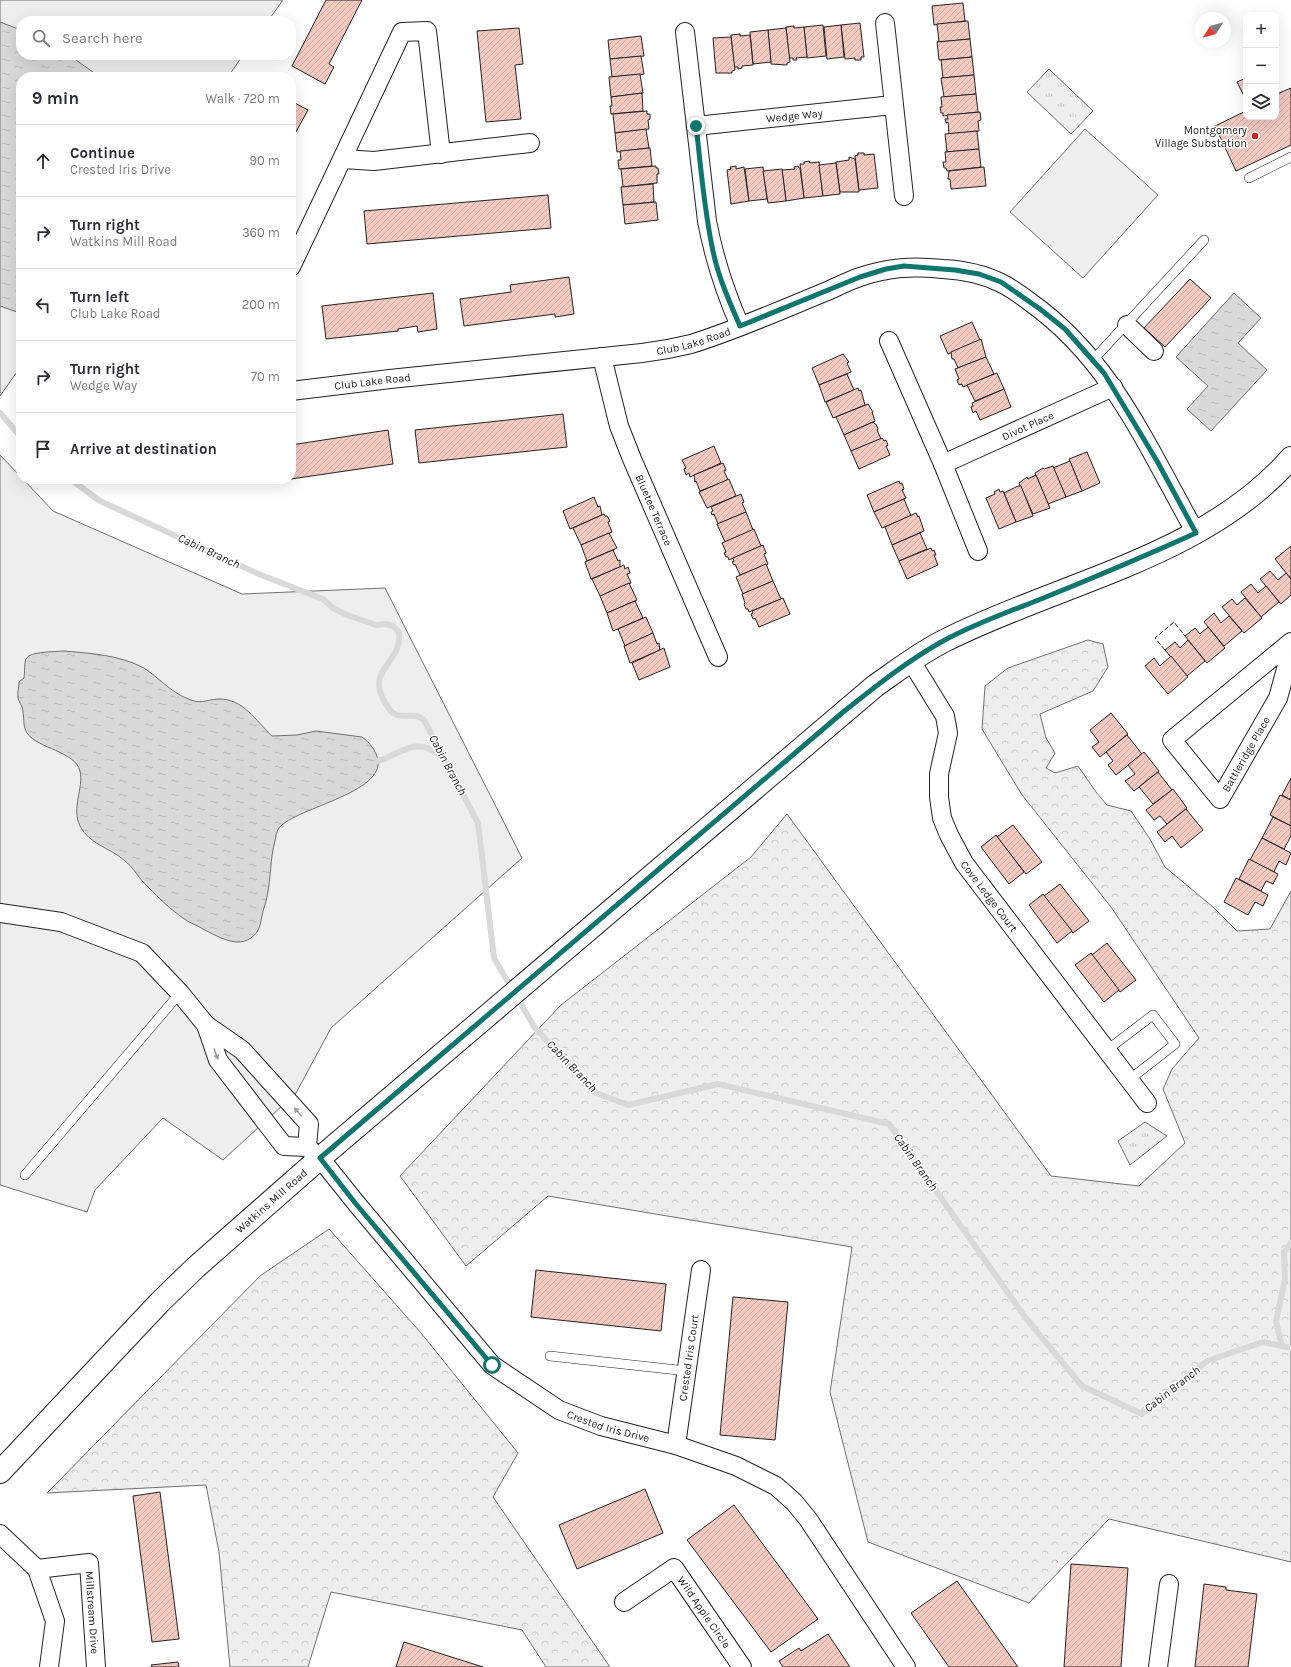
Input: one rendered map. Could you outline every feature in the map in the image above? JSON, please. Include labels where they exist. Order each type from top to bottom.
[{"type":"street","points":[[885,22],[904,196]]},
{"type":"street","points":[[296,257],[402,32],[427,31],[441,154]]},
{"type":"street","points":[[685,32],[707,221],[713,251],[721,279],[740,326]]},
{"type":"street","name":"Wedge Way","points":[[696,126],[893,105]]},
{"type":"street","points":[[343,159],[374,161],[530,143]]},
{"type":"street","name":"Club Lake Road","points":[[296,390],[671,349],[712,337],[860,277],[886,269],[904,266],[947,269],[979,274],[1001,282],[1040,309],[1065,329],[1093,360],[1113,387],[1157,461],[1196,533]]},
{"type":"street","points":[[1127,325],[1154,351]]},
{"type":"street","points":[[889,341],[943,464],[978,551]]},
{"type":"street","name":"Bluetee Terrace","points":[[602,357],[619,426],[718,657]]},
{"type":"street","name":"Divot Place","points":[[943,464],[1113,387]]},
{"type":"street","name":"Watkins Mill Road","points":[[0,1472],[180,1282],[269,1202],[314,1152],[475,1026],[875,686],[944,640],[972,627],[1128,564],[1196,533],[1233,510],[1263,486],[1291,458]]},
{"type":"street","name":"Battleridge Place","points":[[1291,642],[1172,740],[1220,799],[1278,698],[1291,651]]},
{"type":"street","name":"Cove Ledge Court","points":[[911,661],[945,716],[948,733],[939,774],[938,797],[942,818],[964,863],[1148,1103]]},
{"type":"street","points":[[0,913],[61,922],[142,953],[180,993],[206,1025],[242,1050],[309,1124],[314,1152],[284,1146],[218,1060],[206,1025]]},
{"type":"street","name":"Crested Iris Drive","points":[[314,1152],[492,1365],[559,1410],[600,1426],[676,1445],[736,1466],[776,1486],[794,1502],[808,1519],[906,1667]]},
{"type":"street","name":"Crested Iris Court","points":[[676,1445],[701,1270]]},
{"type":"street","points":[[0,1534],[36,1570],[55,1621],[49,1667]]},
{"type":"street","name":"Millstream Drive","points":[[36,1570],[89,1563],[96,1667]]},
{"type":"street","name":"Wild Apple Circle","points":[[624,1602],[674,1568],[742,1667]]},
{"type":"street","points":[[1158,1667],[1169,1584]]},
{"type":"lane","points":[[1249,178],[1291,157]]},
{"type":"lane","points":[[1093,360],[1204,240]]},
{"type":"lane","points":[[25,1175],[180,993]]},
{"type":"lane","points":[[1107,1050],[1153,1015],[1175,1044],[1129,1080]]},
{"type":"lane","points":[[550,1356],[687,1371]]},
{"type":"green space","points":[[0,0],[283,0],[272,16],[16,16],[16,60],[240,60],[231,72],[16,72],[16,373],[0,396]]},
{"type":"green space","points":[[1049,69],[1093,111],[1071,134],[1027,92]]},
{"type":"green space","points":[[1085,129],[1158,195],[1083,278],[1010,212]]},
{"type":"green space","points":[[0,455],[16,472],[16,484],[28,484],[53,511],[242,594],[385,588],[522,858],[331,1028],[296,1093],[223,1160],[163,1118],[95,1190],[87,1212],[0,1185]]},
{"type":"green space","points":[[1088,640],[1103,644],[1108,667],[1093,691],[1040,714],[1046,738],[1055,753],[1046,768],[1055,773],[1078,766],[1107,805],[1131,811],[1150,839],[1165,867],[1213,907],[1237,931],[1270,929],[1291,891],[1291,1562],[1109,1519],[1029,1603],[868,1542],[830,1392],[852,1247],[548,1196],[466,1266],[400,1176],[561,1005],[751,857],[787,814],[1051,1176],[1139,1186],[1185,1143],[1163,1089],[1172,1069],[1199,1038],[1111,907],[1022,795],[982,729],[985,686],[1008,668]]},
{"type":"green space","points":[[1145,1122],[1167,1136],[1130,1165],[1118,1141]]},
{"type":"green space","points":[[329,1229],[421,1333],[518,1453],[493,1497],[610,1667],[546,1667],[522,1630],[331,1592],[308,1667],[230,1667],[219,1552],[206,1485],[47,1493],[260,1276]]},
{"type":"water","points":[[0,22],[16,28],[16,60],[76,60],[93,72],[16,72],[16,312],[0,306]]},
{"type":"water","points":[[1234,293],[1261,318],[1238,343],[1267,370],[1211,431],[1187,409],[1208,386],[1176,357]]},
{"type":"water","points":[[63,651],[104,655],[125,660],[144,668],[175,692],[191,700],[202,702],[218,699],[235,702],[242,706],[272,736],[297,735],[316,731],[362,737],[373,749],[376,754],[378,767],[371,779],[357,789],[288,820],[279,828],[273,848],[267,899],[257,932],[251,938],[238,942],[230,941],[216,936],[185,920],[145,884],[131,866],[118,856],[94,842],[80,826],[77,805],[81,778],[77,764],[64,754],[39,743],[27,733],[22,706],[18,699],[19,682],[24,678],[25,661],[28,656],[37,653]]},
{"type":"building","points":[[326,0],[362,0],[329,64],[334,67],[325,84],[292,66]]},
{"type":"building","points":[[963,3],[965,21],[934,25],[932,6]]},
{"type":"building","points":[[968,21],[970,39],[939,42],[937,24]]},
{"type":"building","points":[[860,23],[864,57],[861,57],[861,60],[855,60],[855,58],[845,59],[841,25]]},
{"type":"building","points":[[823,25],[826,56],[807,58],[804,27]]},
{"type":"building","points":[[841,25],[844,57],[827,59],[824,27]]},
{"type":"building","points":[[794,26],[794,28],[804,27],[807,57],[796,58],[797,60],[789,58],[786,27]]},
{"type":"building","points":[[519,28],[523,64],[515,65],[521,119],[486,122],[477,31]]},
{"type":"building","points":[[786,28],[790,62],[787,63],[787,65],[771,64],[768,30]]},
{"type":"building","points":[[768,30],[771,62],[753,64],[750,32]]},
{"type":"building","points":[[740,34],[740,36],[750,35],[753,65],[742,66],[742,68],[738,69],[738,67],[734,67],[731,35]]},
{"type":"building","points":[[641,36],[644,56],[610,59],[608,40]]},
{"type":"building","points":[[731,37],[735,70],[732,71],[732,73],[716,73],[713,38]]},
{"type":"building","points":[[970,39],[972,57],[939,60],[937,42]]},
{"type":"building","points":[[641,56],[644,74],[612,77],[610,59]]},
{"type":"building","points":[[972,57],[974,75],[943,78],[941,60]]},
{"type":"building","points":[[640,74],[643,93],[611,97],[609,77]]},
{"type":"building","points":[[974,75],[976,94],[944,97],[941,78]]},
{"type":"building","points":[[1243,79],[1243,94],[1237,82]]},
{"type":"building","name":"Montgomery Village Substation","points":[[1291,88],[1291,145],[1236,171],[1215,126],[1243,112],[1243,120],[1279,120],[1279,93]]},
{"type":"building","points":[[642,93],[643,111],[611,114],[611,97]]},
{"type":"building","points":[[976,94],[978,112],[943,116],[943,113],[941,113],[941,97]]},
{"type":"building","points":[[296,104],[308,110],[296,132]]},
{"type":"building","points":[[647,111],[647,114],[650,114],[650,119],[648,120],[649,129],[615,133],[613,114]]},
{"type":"building","points":[[980,112],[981,120],[978,121],[979,131],[949,134],[948,122],[946,123],[945,119],[948,119],[947,115]]},
{"type":"building","points":[[646,129],[649,148],[617,152],[615,133]]},
{"type":"building","points":[[977,131],[979,149],[947,152],[945,134]]},
{"type":"building","points":[[650,148],[652,166],[619,169],[618,160],[621,160],[620,151]]},
{"type":"building","points":[[979,149],[981,167],[947,171],[946,168],[944,168],[943,162],[946,162],[945,152]]},
{"type":"building","points":[[858,153],[864,153],[864,155],[874,154],[878,188],[859,190],[855,156],[858,155]]},
{"type":"building","points":[[849,157],[855,159],[859,192],[840,192],[836,162],[849,160]]},
{"type":"building","points":[[809,161],[810,163],[819,162],[823,196],[804,198],[800,164],[804,164],[804,162]]},
{"type":"building","points":[[836,163],[840,194],[823,196],[819,165]]},
{"type":"building","points":[[656,166],[659,174],[657,174],[657,183],[623,187],[621,169]]},
{"type":"building","points":[[736,166],[736,169],[744,167],[749,201],[731,204],[727,170],[731,169],[730,167]]},
{"type":"building","points":[[798,166],[800,168],[804,198],[786,201],[782,170],[795,169],[794,167]]},
{"type":"building","points":[[763,167],[767,199],[749,201],[745,169]]},
{"type":"building","points":[[984,167],[986,186],[951,189],[950,179],[948,179],[949,171]]},
{"type":"building","points":[[782,169],[786,201],[768,203],[763,171]]},
{"type":"building","points":[[653,184],[654,202],[623,205],[621,187]]},
{"type":"building","points":[[548,195],[551,228],[367,244],[364,211]]},
{"type":"building","points":[[656,202],[658,220],[625,224],[623,205]]},
{"type":"building","points":[[569,277],[574,314],[555,317],[555,314],[464,326],[460,299],[511,292],[510,285]]},
{"type":"building","points":[[1190,279],[1211,298],[1165,347],[1144,328]]},
{"type":"building","points":[[433,293],[437,329],[418,332],[417,326],[398,329],[398,331],[326,339],[322,306]]},
{"type":"building","points":[[972,322],[980,340],[948,354],[940,336]]},
{"type":"building","points":[[981,339],[986,357],[958,368],[954,359],[952,359],[951,352]]},
{"type":"building","points":[[843,354],[849,362],[847,363],[851,372],[819,385],[812,368]]},
{"type":"building","points":[[986,357],[994,374],[963,387],[962,384],[959,385],[957,380],[959,379],[955,369]]},
{"type":"building","points":[[997,373],[1004,389],[975,401],[967,385]]},
{"type":"building","points":[[847,374],[854,390],[825,402],[819,385]]},
{"type":"building","points":[[858,388],[859,391],[861,390],[865,405],[833,418],[826,402]]},
{"type":"building","points":[[1004,389],[1011,407],[980,420],[976,411],[973,413],[971,407],[973,406],[972,403]]},
{"type":"building","points":[[868,404],[873,412],[875,421],[844,435],[836,417]]},
{"type":"building","points":[[563,414],[567,447],[419,463],[415,430]]},
{"type":"building","points":[[873,422],[876,424],[881,439],[851,451],[844,435]]},
{"type":"building","points":[[388,430],[393,464],[296,478],[296,444]]},
{"type":"building","points":[[882,438],[884,441],[886,440],[888,445],[886,446],[890,455],[859,469],[851,451]]},
{"type":"building","points":[[714,446],[721,463],[690,477],[689,473],[686,475],[684,469],[686,468],[682,460]]},
{"type":"building","points":[[1087,452],[1100,483],[1082,491],[1069,459]]},
{"type":"building","points":[[1070,461],[1082,491],[1066,497],[1053,468]]},
{"type":"building","points":[[723,463],[726,470],[724,471],[728,480],[700,491],[696,481],[695,482],[694,475]]},
{"type":"building","points":[[1053,466],[1066,497],[1048,504],[1035,473],[1043,468]]},
{"type":"building","points":[[1036,475],[1050,508],[1033,514],[1019,483],[1027,477],[1028,479]]},
{"type":"building","points":[[729,479],[736,496],[707,508],[699,492]]},
{"type":"building","points":[[899,481],[900,484],[902,483],[904,489],[902,490],[906,498],[874,512],[867,495]]},
{"type":"building","points":[[1021,486],[1033,516],[1016,522],[1004,493]]},
{"type":"building","points":[[999,489],[1000,492],[1003,491],[1016,522],[999,529],[986,498],[995,494],[994,492]]},
{"type":"building","points":[[741,494],[744,502],[742,503],[746,512],[718,524],[714,514],[712,515],[711,512],[713,511],[711,507]]},
{"type":"building","points":[[594,497],[598,507],[600,506],[602,515],[570,529],[563,511]]},
{"type":"building","points":[[904,499],[911,516],[882,528],[874,512]]},
{"type":"building","points":[[746,512],[753,530],[725,542],[717,524]]},
{"type":"building","points":[[916,513],[918,517],[919,516],[924,531],[892,545],[885,527]]},
{"type":"building","points":[[604,514],[610,521],[608,522],[612,532],[581,545],[573,528]]},
{"type":"building","points":[[754,529],[761,546],[729,560],[724,553],[726,552],[722,543]]},
{"type":"building","points":[[609,533],[617,548],[587,561],[581,545]]},
{"type":"building","points":[[920,533],[927,549],[899,561],[892,545]]},
{"type":"building","points":[[763,545],[766,553],[764,554],[768,564],[740,575],[735,564],[734,565],[732,562],[734,561],[733,558]]},
{"type":"building","points":[[1291,546],[1291,579],[1275,559]]},
{"type":"building","points":[[931,548],[932,551],[934,550],[936,555],[934,555],[938,565],[907,579],[899,561]]},
{"type":"building","points":[[613,550],[618,561],[620,560],[620,567],[591,579],[585,562]]},
{"type":"building","points":[[766,564],[773,581],[743,594],[736,577]]},
{"type":"building","points":[[624,565],[625,569],[628,567],[630,573],[627,574],[631,583],[600,596],[592,579]]},
{"type":"building","points":[[1270,571],[1278,580],[1286,573],[1291,579],[1291,595],[1281,604],[1260,579]]},
{"type":"building","points":[[773,581],[781,599],[749,612],[744,604],[742,594]]},
{"type":"building","points":[[629,583],[637,600],[607,613],[600,596]]},
{"type":"building","points":[[1251,584],[1258,593],[1266,586],[1279,602],[1261,617],[1241,592]]},
{"type":"building","points":[[783,598],[790,614],[759,627],[755,618],[753,619],[751,614],[753,613],[752,611]]},
{"type":"building","points":[[1245,598],[1262,618],[1244,633],[1222,607],[1232,599],[1237,605]]},
{"type":"building","points":[[635,601],[643,618],[613,631],[607,613]]},
{"type":"building","points":[[1214,613],[1221,623],[1229,616],[1242,631],[1224,646],[1204,622]]},
{"type":"building","points":[[646,617],[653,633],[625,646],[618,629]]},
{"type":"building","points":[[1208,627],[1225,648],[1207,663],[1185,636],[1195,628],[1200,634]]},
{"type":"building","points":[[653,633],[657,644],[659,643],[660,650],[630,663],[624,646]]},
{"type":"building","points":[[1188,640],[1205,661],[1187,676],[1165,650],[1175,642],[1180,648]]},
{"type":"building","points":[[664,648],[670,667],[639,680],[632,663]]},
{"type":"building","points":[[1171,656],[1188,677],[1168,694],[1145,666],[1154,658],[1160,666]]},
{"type":"building","points":[[1111,713],[1128,734],[1100,757],[1092,747],[1099,742],[1090,730]]},
{"type":"building","points":[[1127,735],[1142,754],[1116,775],[1108,765],[1113,761],[1106,752]]},
{"type":"building","points":[[1144,752],[1159,771],[1134,791],[1125,781],[1135,774],[1128,765]]},
{"type":"building","points":[[1158,772],[1172,790],[1153,804],[1139,787]]},
{"type":"building","points":[[1291,778],[1291,800],[1282,795]]},
{"type":"building","points":[[1173,789],[1187,808],[1167,824],[1160,816],[1154,820],[1146,810]]},
{"type":"building","points":[[1280,795],[1291,800],[1291,826],[1270,815]]},
{"type":"building","points":[[1186,809],[1203,830],[1181,848],[1172,836],[1165,842],[1157,832]]},
{"type":"building","points":[[1273,817],[1291,826],[1291,836],[1284,849],[1262,838]]},
{"type":"building","points":[[1013,825],[1042,862],[1026,874],[997,837]]},
{"type":"building","points":[[996,835],[1024,872],[1009,884],[981,847]]},
{"type":"building","points":[[1262,838],[1291,853],[1286,865],[1279,861],[1274,872],[1250,860]]},
{"type":"building","points":[[1249,859],[1278,874],[1273,884],[1266,881],[1261,891],[1239,879]]},
{"type":"building","points":[[1236,878],[1268,895],[1263,906],[1255,902],[1248,915],[1224,902]]},
{"type":"building","points":[[1060,884],[1089,921],[1073,933],[1044,896]]},
{"type":"building","points":[[1043,894],[1072,931],[1057,943],[1029,905]]},
{"type":"building","points":[[1107,943],[1136,980],[1120,992],[1092,955]]},
{"type":"building","points":[[1091,953],[1119,990],[1104,1002],[1075,965]]},
{"type":"building","points":[[536,1270],[666,1284],[661,1331],[531,1317]]},
{"type":"building","points":[[733,1297],[788,1302],[775,1440],[720,1435]]},
{"type":"building","points":[[645,1489],[663,1533],[577,1569],[559,1525]]},
{"type":"building","points":[[160,1492],[179,1639],[152,1642],[133,1496]]},
{"type":"building","points":[[734,1505],[818,1619],[771,1652],[687,1540]]},
{"type":"building","points":[[1071,1564],[1128,1568],[1121,1667],[1064,1667]]},
{"type":"building","points":[[957,1581],[1018,1667],[949,1667],[911,1613]]},
{"type":"building","points":[[1204,1584],[1226,1587],[1226,1590],[1257,1594],[1248,1667],[1195,1667]]},
{"type":"building","points":[[828,1634],[850,1667],[783,1667],[779,1661],[799,1648],[801,1651]]},
{"type":"building","points":[[404,1642],[483,1667],[396,1667]]},
{"type":"building","points":[[178,1662],[179,1667],[152,1667],[151,1665]]},
{"type":"waterway","name":"Cabin Branch","points":[[0,413],[16,431]]},
{"type":"waterway","name":"Cabin Branch","points":[[77,484],[100,501],[261,575],[323,599],[333,608],[347,615],[376,625],[386,624],[393,626],[399,632],[399,642],[396,650],[383,671],[380,679],[379,687],[382,697],[388,708],[393,713],[400,716],[417,716],[424,720],[478,823],[494,958],[535,1028],[596,1093],[628,1105],[718,1084],[889,1124],[1025,1317],[1082,1386],[1142,1414],[1207,1361],[1263,1342],[1291,1348]]},
{"type":"waterway","points":[[378,761],[408,748],[414,747],[427,748],[443,757]]},
{"type":"waterway","points":[[1282,1346],[1276,1321],[1285,1279],[1284,1252],[1291,1243]]},
{"type":"fence","points":[[1165,650],[1155,638],[1174,622],[1185,636]]},
{"type":"place","name":"Montgomery Village Substation","points":[[1255,136]]},
{"type":"route","points":[[492,1365],[356,1204],[320,1158],[875,686],[944,640],[972,627],[1128,564],[1196,533],[1157,461],[1104,373],[1065,329],[1040,309],[1001,282],[979,274],[955,270],[904,266],[886,269],[860,277],[740,326],[721,279],[713,251],[707,221],[696,126]]}]
